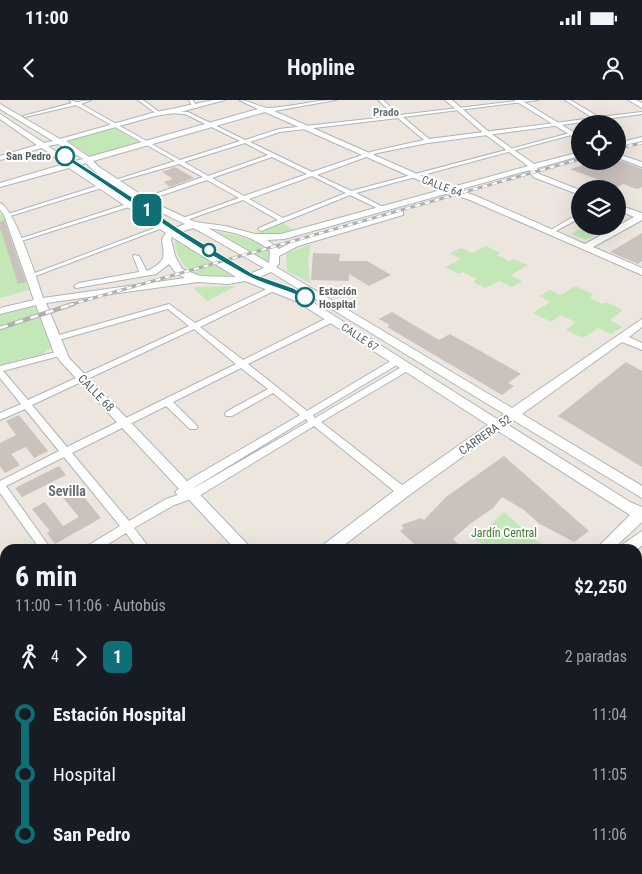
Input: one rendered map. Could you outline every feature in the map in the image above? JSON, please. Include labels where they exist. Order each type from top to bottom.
[{"type":"main road","points":[[0,158],[114,125],[160,114],[186,111],[193,103],[222,100]]},
{"type":"main road","name":"CALLE 64","points":[[242,100],[416,176],[444,192]]},
{"type":"main road","points":[[0,186],[210,124],[266,110],[334,100]]},
{"type":"main road","points":[[448,100],[513,151],[544,179],[571,190]]},
{"type":"main road","points":[[631,100],[642,106]]},
{"type":"main road","points":[[519,101],[571,133]]},
{"type":"main road","name":"CALLE 67","points":[[0,106],[88,160],[114,182],[143,200],[194,225],[330,302],[642,493]]},
{"type":"main road","name":"CALLE 67","points":[[2,119],[162,227],[247,279],[296,296],[625,506],[642,514]]},
{"type":"main road","points":[[626,143],[642,139]]},
{"type":"main road","points":[[626,149],[642,146]]},
{"type":"main road","points":[[276,254],[295,244],[444,192],[463,194],[571,157]]},
{"type":"main road","points":[[626,159],[642,165]]},
{"type":"main road","points":[[254,237],[281,237],[381,208],[533,169],[571,163]]},
{"type":"main road","name":"CALLE 64","points":[[463,194],[642,272]]},
{"type":"main road","name":"CALLE 68","points":[[0,204],[8,215],[19,240],[60,353],[83,380],[240,544]]},
{"type":"main road","points":[[626,211],[642,219]]},
{"type":"main road","points":[[586,247],[642,219]]},
{"type":"main road","points":[[597,252],[642,219]]},
{"type":"main road","points":[[194,225],[212,226],[254,237],[271,245],[276,254],[271,269],[262,275],[247,279],[206,279],[192,277],[181,272],[175,266],[166,239],[172,233],[194,225]]},
{"type":"main road","points":[[0,303],[39,297],[144,274],[162,267],[170,253]]},
{"type":"main road","name":"CARRERA 52","points":[[513,414],[642,322]]},
{"type":"main road","points":[[624,335],[642,341]]},
{"type":"main road","points":[[624,335],[642,347]]},
{"type":"main road","name":"CARRERA 52","points":[[335,544],[403,492],[498,425]]},
{"type":"main road","points":[[609,544],[642,514]]},
{"type":"street","points":[[25,116],[74,102],[89,100]]},
{"type":"street","points":[[140,100],[160,114]]},
{"type":"street","points":[[380,100],[428,141]]},
{"type":"street","points":[[114,182],[279,131],[536,100]]},
{"type":"street","points":[[567,100],[591,115]]},
{"type":"street","points":[[74,102],[282,220]]},
{"type":"street","points":[[186,111],[381,208]]},
{"type":"street","points":[[626,115],[642,113]]},
{"type":"street","points":[[182,220],[367,154],[428,141],[571,122]]},
{"type":"street","points":[[261,229],[352,193],[571,134]]},
{"type":"street","points":[[143,200],[273,155]]},
{"type":"street","points":[[8,215],[103,186]]},
{"type":"street","points":[[19,240],[130,205]]},
{"type":"street","points":[[550,232],[571,221]]},
{"type":"street","points":[[31,276],[162,227]]},
{"type":"street","points":[[136,256],[144,274]]},
{"type":"street","points":[[0,311],[39,297],[206,279]]},
{"type":"street","points":[[0,418],[276,288]]},
{"type":"street","points":[[55,340],[170,306],[403,492]]},
{"type":"street","points":[[42,544],[0,485],[332,319]]},
{"type":"street","points":[[60,353],[0,370],[141,544]]},
{"type":"street","points":[[99,544],[190,490],[306,415],[406,366],[428,362]]},
{"type":"street","points":[[190,490],[316,423],[406,366]]},
{"type":"street","points":[[229,414],[274,390]]},
{"type":"street","points":[[167,402],[193,427]]},
{"type":"street","name":"CARRERA 52","points":[[498,425],[513,414]]},
{"type":"green space","points":[[107,128],[115,128],[140,143],[92,157],[66,140]]},
{"type":"green space","points":[[0,214],[3,214],[29,290],[0,298]]},
{"type":"green space","points":[[281,222],[294,230],[272,235],[257,233]]},
{"type":"green space","points":[[206,229],[242,237],[260,244],[271,254],[268,264]]},
{"type":"green space","points":[[574,235],[595,235],[586,240]]},
{"type":"green space","points":[[175,238],[235,275],[211,276],[189,270],[178,255]]},
{"type":"green space","points":[[311,244],[308,262],[310,283],[287,271],[286,254]]},
{"type":"green space","points":[[486,246],[500,253],[497,255],[509,261],[513,259],[528,265],[511,275],[522,281],[512,287],[499,281],[485,288],[473,282],[477,279],[463,272],[459,274],[445,267],[461,259],[450,253],[461,248],[472,253]]},
{"type":"green space","points":[[236,286],[207,301],[193,287]]},
{"type":"green space","points":[[575,286],[593,294],[589,298],[603,304],[606,302],[623,310],[610,320],[623,327],[611,334],[598,328],[583,338],[566,330],[575,322],[561,315],[551,322],[533,313],[550,302],[539,296],[550,290],[561,295]]},
{"type":"green space","points":[[33,307],[38,308],[52,347],[43,354],[0,365],[0,315]]},
{"type":"green space","name":"Jardín Central","points":[[504,512],[540,544],[482,544],[475,539]]},
{"type":"building","points":[[626,163],[642,169],[642,187],[637,189],[626,185],[626,180],[599,180],[573,170],[626,170]]},
{"type":"building","points":[[175,167],[194,178],[170,187],[164,182],[173,179],[162,172]]},
{"type":"building","points":[[4,220],[26,282],[18,284],[0,228],[0,222]]},
{"type":"building","points":[[642,233],[642,261],[638,264],[610,252]]},
{"type":"building","points":[[313,253],[340,254],[339,261],[367,261],[391,275],[369,286],[349,274],[349,281],[311,280]]},
{"type":"building","points":[[392,312],[439,340],[450,334],[521,374],[508,383],[514,386],[502,395],[387,327],[390,325],[379,319]]},
{"type":"building","points":[[626,362],[642,371],[642,467],[558,416]]},
{"type":"building","points":[[19,415],[48,451],[34,458],[26,447],[11,454],[20,465],[5,473],[0,466],[0,443],[16,435],[6,421]]},
{"type":"building","points":[[504,456],[589,531],[574,542],[540,524],[524,510],[502,497],[493,508],[453,539],[458,544],[414,544],[400,531],[404,528],[401,525],[421,518],[424,520],[446,497]]},
{"type":"building","points":[[59,466],[66,475],[22,497],[15,488]]},
{"type":"building","points":[[75,486],[101,518],[55,544],[47,533],[50,531],[32,509],[45,502],[63,526],[79,517],[60,494]]},
{"type":"railway","points":[[626,146],[642,143]]},
{"type":"railway","points":[[69,305],[571,162]]},
{"type":"railway","points":[[0,328],[73,304]]},
{"type":"bus line","name":"1","points":[[65,156],[133,200],[176,231],[250,275],[291,289],[305,297]]},
{"type":"place","name":"San Pedro","points":[[65,156]]},
{"type":"place","name":"Estación Hospital","points":[[305,297]]},
{"type":"district","name":"Prado","points":[[386,112]]},
{"type":"district","name":"Sevilla","points":[[67,491]]}]
